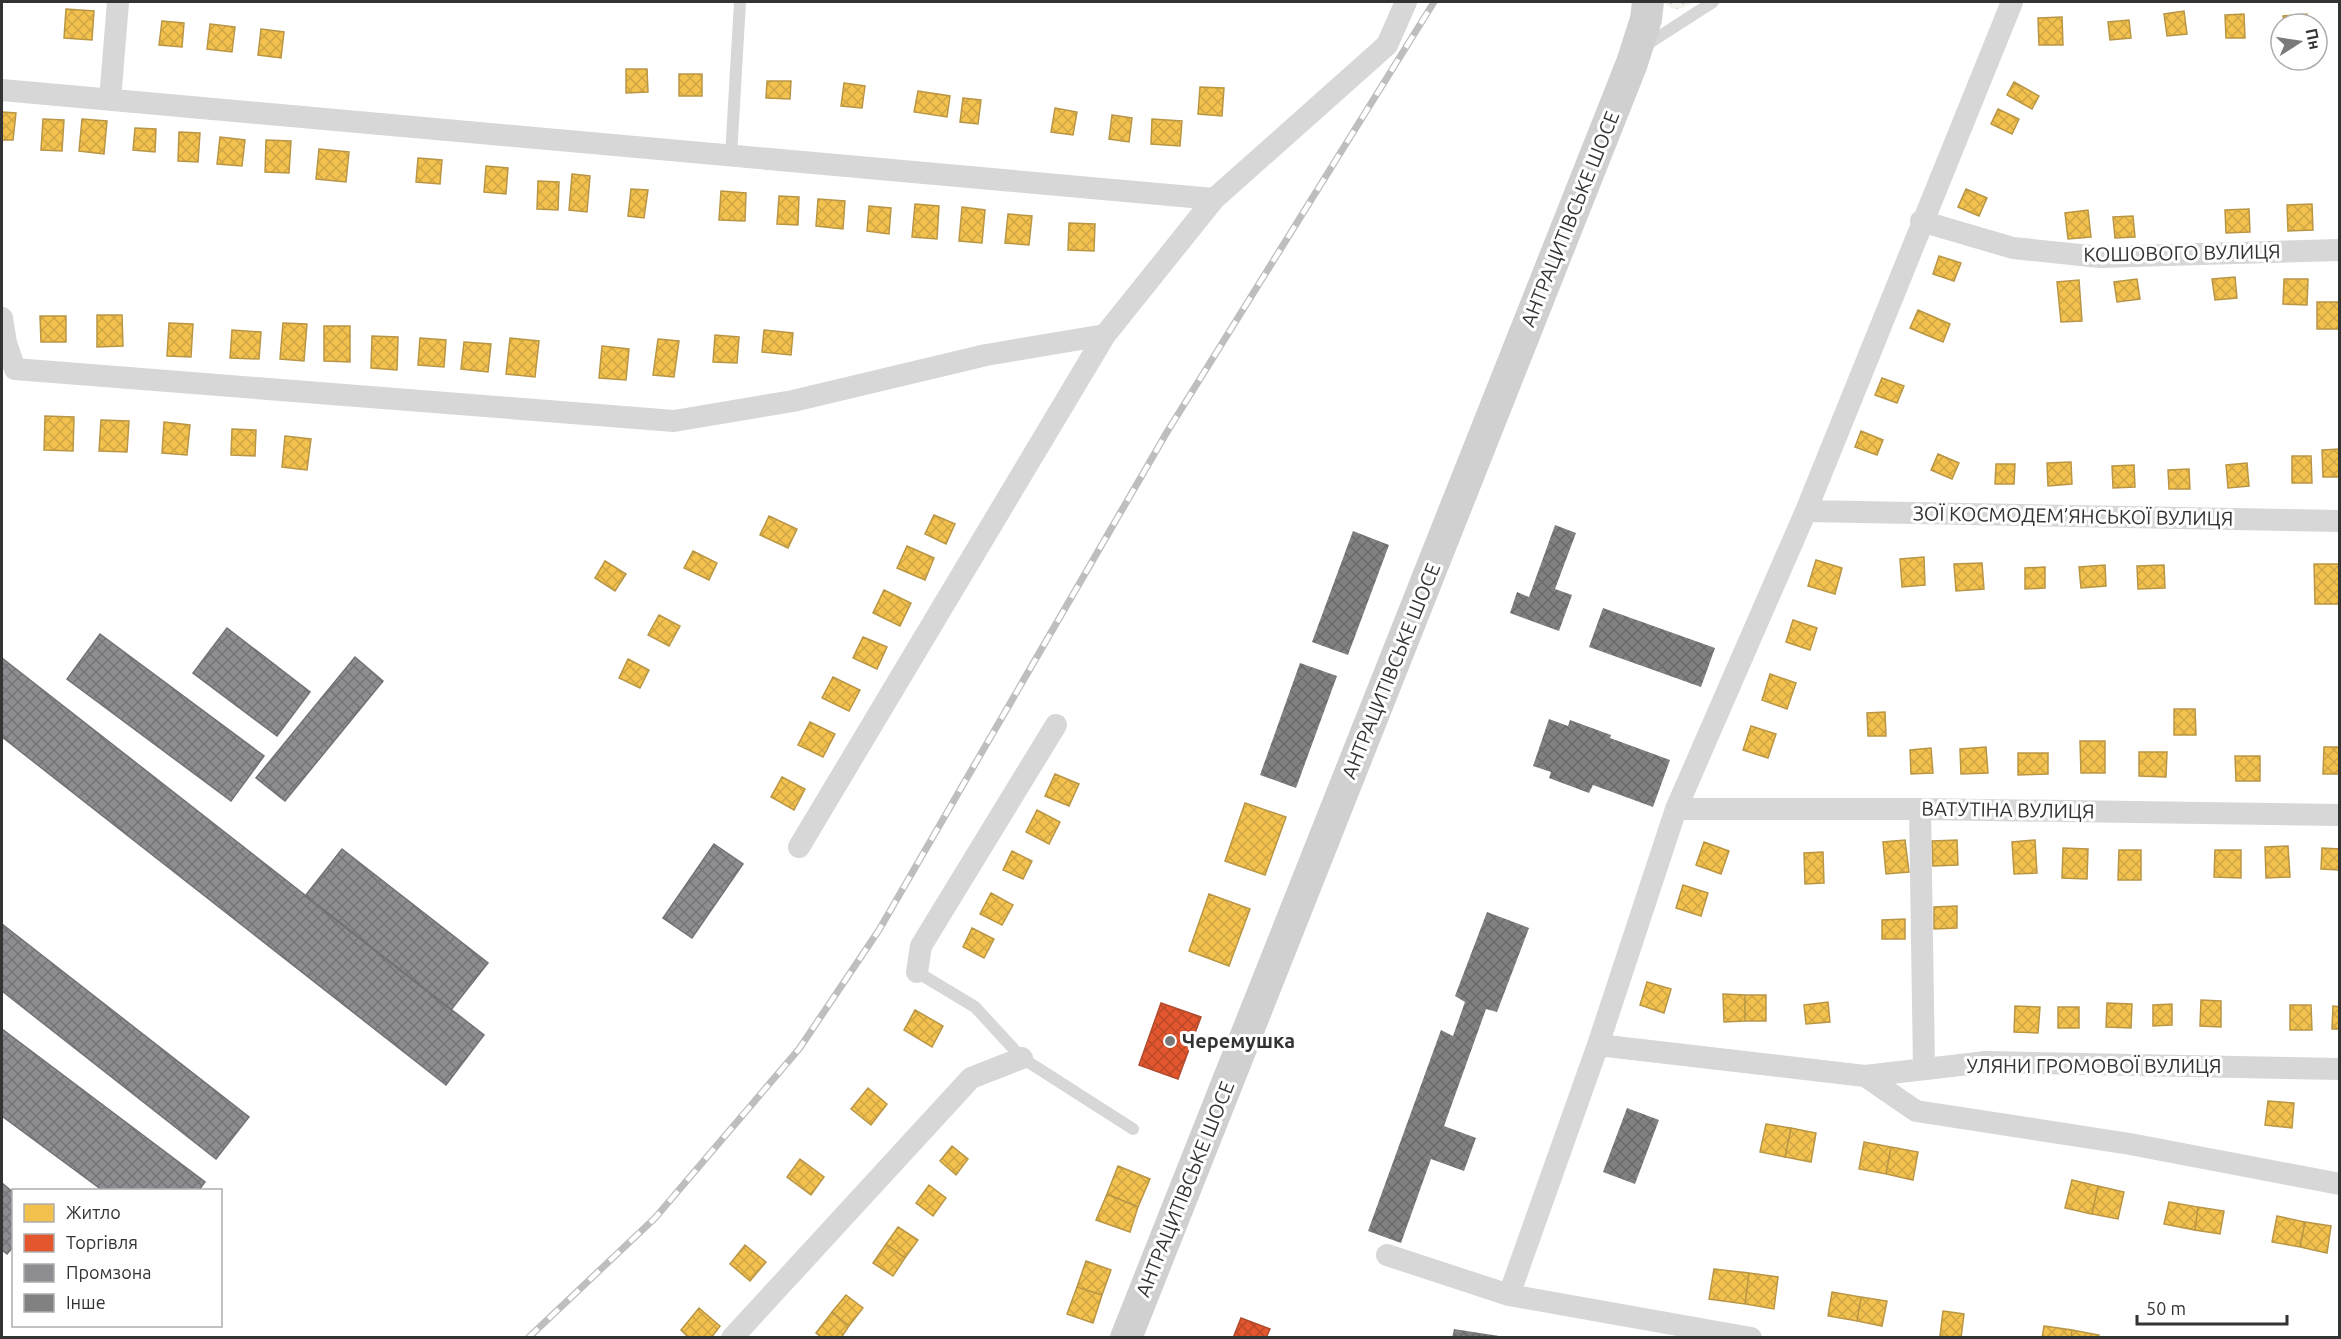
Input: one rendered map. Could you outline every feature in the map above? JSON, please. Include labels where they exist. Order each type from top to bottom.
[{"type":"main road","name":"АНТРАЦИТІВСЬКЕ ШОСЕ","points":[[1126,1338],[1636,50],[1646,19],[1647,2]]},
{"type":"street","points":[[111,100],[118,2]]},
{"type":"street","points":[[799,847],[1105,335],[1214,199],[1387,45],[1406,2]]},
{"type":"street","points":[[1509,1295],[1598,1045],[1676,809],[1806,512],[1921,221],[2012,2]]},
{"type":"street","points":[[2,90],[1214,199]]},
{"type":"street","name":"КОШОВОГО ВУЛИЦЯ","points":[[1921,221],[2013,248],[2100,257],[2340,250]]},
{"type":"street","points":[[2,318],[6,343],[15,369],[674,421],[793,401],[986,355],[1105,335]]},
{"type":"street","name":"ЗОЇ КОСМОДЕМ’ЯНСЬКОЇ ВУЛИЦЯ","points":[[1806,512],[2340,521]]},
{"type":"street","points":[[917,972],[921,946],[1056,725]]},
{"type":"street","name":"ВАТУТІНА ВУЛИЦЯ","points":[[1676,809],[1920,809],[2340,815]]},
{"type":"street","points":[[1920,809],[1924,1069]]},
{"type":"street","name":"УЛЯНИ ГРОМОВОЇ ВУЛИЦЯ","points":[[1598,1045],[1865,1076],[1986,1062],[2340,1069]]},
{"type":"street","points":[[732,1338],[971,1078],[1022,1058]]},
{"type":"street","points":[[1865,1076],[1916,1111],[2130,1144],[2340,1184]]},
{"type":"street","points":[[1388,1255],[1509,1295],[1708,1334],[1751,1338]]},
{"type":"lane","points":[[730,156],[740,2]]},
{"type":"lane","points":[[1636,50],[1713,2]]},
{"type":"lane","points":[[917,972],[975,1007],[1022,1058],[1133,1129]]},
{"type":"shaded area","points":[[1664,2],[1693,2],[1674,9]]},
{"type":"building: Житло","points":[[66,9],[94,11],[92,40],[64,38]]},
{"type":"building: Житло","points":[[2184,11],[2187,34],[2167,36],[2164,14]]},
{"type":"building: Житло","points":[[2244,14],[2245,38],[2226,38],[2225,15]]},
{"type":"building: Житло","points":[[2062,17],[2063,45],[2039,45],[2038,18]]},
{"type":"building: Житло","points":[[2129,20],[2131,38],[2110,40],[2108,22]]},
{"type":"building: Житло","points":[[162,21],[184,23],[182,47],[159,45]]},
{"type":"building: Житло","points":[[210,24],[235,27],[232,52],[207,49]]},
{"type":"building: Житло","points":[[261,29],[284,32],[281,58],[258,55]]},
{"type":"building: Житло","points":[[626,69],[647,69],[648,92],[626,93]]},
{"type":"building: Житло","points":[[679,74],[702,74],[702,96],[679,96]]},
{"type":"building: Житло","points":[[767,81],[791,81],[790,99],[766,98]]},
{"type":"building: Житло","points":[[2014,82],[2039,96],[2032,109],[2007,95]]},
{"type":"building: Житло","points":[[844,83],[865,86],[862,108],[841,106]]},
{"type":"building: Житло","points":[[1200,87],[1224,88],[1222,116],[1198,114]]},
{"type":"building: Житло","points":[[918,91],[950,96],[947,117],[914,112]]},
{"type":"building: Житло","points":[[963,98],[981,100],[978,124],[960,122]]},
{"type":"building: Житло","points":[[1055,108],[1077,112],[1073,135],[1051,132]]},
{"type":"building: Житло","points":[[1998,109],[2019,119],[2012,134],[1991,124]]},
{"type":"building: Житло","points":[[2,112],[16,113],[13,140],[2,140]]},
{"type":"building: Житло","points":[[1112,115],[1132,118],[1129,142],[1109,139]]},
{"type":"building: Житло","points":[[43,119],[64,120],[62,151],[41,150]]},
{"type":"building: Житло","points":[[82,119],[107,121],[104,154],[79,151]]},
{"type":"building: Житло","points":[[1152,119],[1182,121],[1180,146],[1151,144]]},
{"type":"building: Житло","points":[[135,128],[156,129],[155,152],[133,150]]},
{"type":"building: Житло","points":[[179,132],[200,133],[198,162],[178,161]]},
{"type":"building: Житло","points":[[220,137],[245,140],[242,166],[217,164]]},
{"type":"building: Житло","points":[[266,140],[291,141],[289,173],[265,172]]},
{"type":"building: Житло","points":[[319,149],[349,152],[346,182],[316,179]]},
{"type":"building: Житло","points":[[418,158],[442,160],[440,184],[416,182]]},
{"type":"building: Житло","points":[[486,166],[508,168],[506,194],[484,192]]},
{"type":"building: Житло","points":[[572,174],[590,176],[587,212],[569,210]]},
{"type":"building: Житло","points":[[538,181],[559,182],[558,210],[537,209]]},
{"type":"building: Житло","points":[[631,189],[648,190],[644,218],[628,216]]},
{"type":"building: Житло","points":[[1966,189],[1987,198],[1979,216],[1958,207]]},
{"type":"building: Житло","points":[[721,191],[746,193],[745,221],[719,220]]},
{"type":"building: Житло","points":[[779,196],[799,197],[798,225],[777,224]]},
{"type":"building: Житло","points":[[818,199],[845,201],[843,229],[816,226]]},
{"type":"building: Житло","points":[[915,204],[939,206],[937,239],[912,237]]},
{"type":"building: Житло","points":[[2312,204],[2313,230],[2288,231],[2287,205]]},
{"type":"building: Житло","points":[[869,206],[891,208],[889,234],[867,231]]},
{"type":"building: Житло","points":[[962,207],[985,210],[982,243],[959,241]]},
{"type":"building: Житло","points":[[2249,209],[2250,232],[2226,233],[2225,210]]},
{"type":"building: Житло","points":[[2088,210],[2091,237],[2068,239],[2065,213]]},
{"type":"building: Житло","points":[[1008,214],[1032,216],[1029,245],[1005,243]]},
{"type":"building: Житло","points":[[2133,216],[2135,237],[2115,238],[2113,217]]},
{"type":"building: Житло","points":[[1069,223],[1095,224],[1094,251],[1068,250]]},
{"type":"building: Житло","points":[[1939,256],[1961,263],[1954,281],[1933,274]]},
{"type":"building: Житло","points":[[2235,277],[2237,298],[2215,300],[2212,279]]},
{"type":"building: Житло","points":[[2137,279],[2140,299],[2117,302],[2114,282]]},
{"type":"building: Житло","points":[[2284,279],[2308,279],[2307,305],[2283,304]]},
{"type":"building: Житло","points":[[2079,280],[2082,321],[2061,322],[2057,282]]},
{"type":"building: Житло","points":[[2317,302],[2339,302],[2339,329],[2317,329]]},
{"type":"building: Житло","points":[[1918,310],[1950,324],[1943,342],[1910,328]]},
{"type":"building: Житло","points":[[97,315],[122,315],[123,346],[97,347]]},
{"type":"building: Житло","points":[[40,316],[66,316],[66,342],[41,342]]},
{"type":"building: Житло","points":[[169,323],[193,324],[191,357],[167,356]]},
{"type":"building: Житло","points":[[283,323],[307,324],[304,361],[280,359]]},
{"type":"building: Житло","points":[[324,326],[350,326],[350,362],[324,361]]},
{"type":"building: Житло","points":[[232,330],[261,332],[259,359],[230,358]]},
{"type":"building: Житло","points":[[764,330],[793,333],[791,355],[762,352]]},
{"type":"building: Житло","points":[[715,335],[739,337],[737,363],[713,362]]},
{"type":"building: Житло","points":[[372,336],[398,337],[397,370],[371,368]]},
{"type":"building: Житло","points":[[420,338],[446,340],[444,367],[418,365]]},
{"type":"building: Житло","points":[[510,338],[539,341],[535,377],[506,374]]},
{"type":"building: Житло","points":[[658,339],[679,341],[674,377],[653,375]]},
{"type":"building: Житло","points":[[464,342],[491,344],[488,372],[461,369]]},
{"type":"building: Житло","points":[[602,346],[629,349],[626,380],[599,378]]},
{"type":"building: Житло","points":[[1882,378],[1904,386],[1897,403],[1875,395]]},
{"type":"building: Житло","points":[[45,416],[74,417],[73,451],[44,450]]},
{"type":"building: Житло","points":[[101,420],[129,421],[127,452],[99,451]]},
{"type":"building: Житло","points":[[164,422],[190,425],[187,455],[162,453]]},
{"type":"building: Житло","points":[[232,429],[256,430],[255,456],[231,455]]},
{"type":"building: Житло","points":[[1861,431],[1883,440],[1877,455],[1855,447]]},
{"type":"building: Житло","points":[[285,436],[311,439],[307,470],[282,467]]},
{"type":"building: Житло","points":[[2340,449],[2340,477],[2323,477],[2322,450]]},
{"type":"building: Житло","points":[[1938,454],[1959,463],[1952,479],[1931,470]]},
{"type":"building: Житло","points":[[2292,456],[2311,456],[2312,483],[2292,483]]},
{"type":"building: Житло","points":[[2071,462],[2072,484],[2048,486],[2047,463]]},
{"type":"building: Житло","points":[[2247,463],[2249,486],[2228,488],[2226,465]]},
{"type":"building: Житло","points":[[1996,464],[2015,464],[2014,484],[1995,484]]},
{"type":"building: Житло","points":[[2134,465],[2135,487],[2113,488],[2112,466]]},
{"type":"building: Житло","points":[[2189,469],[2190,489],[2169,489],[2168,470]]},
{"type":"building: Житло","points":[[934,515],[955,524],[946,544],[925,534]]},
{"type":"building: Житло","points":[[769,516],[797,529],[788,548],[760,535]]},
{"type":"building: Житло","points":[[907,546],[934,558],[925,580],[897,568]]},
{"type":"building: Житло","points":[[693,551],[717,563],[709,580],[684,568]]},
{"type":"building: Житло","points":[[1924,557],[1925,585],[1902,587],[1900,559]]},
{"type":"building: Житло","points":[[1816,560],[1842,568],[1835,594],[1808,586]]},
{"type":"building: Житло","points":[[605,561],[626,574],[615,591],[595,578]]},
{"type":"building: Житло","points":[[1982,563],[1984,589],[1956,591],[1954,564]]},
{"type":"building: Житло","points":[[2314,564],[2340,564],[2340,604],[2315,604]]},
{"type":"building: Житло","points":[[2105,565],[2106,586],[2081,588],[2079,567]]},
{"type":"building: Житло","points":[[2164,565],[2165,588],[2138,589],[2137,566]]},
{"type":"building: Житло","points":[[2045,567],[2045,588],[2025,589],[2025,568]]},
{"type":"building: Житло","points":[[884,590],[911,603],[900,626],[873,613]]},
{"type":"building: Житло","points":[[659,615],[680,626],[669,646],[648,635]]},
{"type":"building: Житло","points":[[1793,620],[1817,628],[1810,650],[1786,642]]},
{"type":"building: Житло","points":[[863,637],[887,647],[877,669],[853,658]]},
{"type":"building: Житло","points":[[628,659],[649,670],[640,688],[619,678]]},
{"type":"building: Житло","points":[[1770,674],[1796,683],[1787,709],[1762,700]]},
{"type":"building: Житло","points":[[833,677],[860,690],[849,711],[822,698]]},
{"type":"building: Житло","points":[[2174,709],[2195,709],[2196,735],[2174,735]]},
{"type":"building: Житло","points":[[1885,712],[1886,736],[1868,736],[1867,713]]},
{"type":"building: Житло","points":[[810,722],[835,734],[823,757],[798,745]]},
{"type":"building: Житло","points":[[1751,726],[1776,734],[1768,758],[1743,750]]},
{"type":"building: Житло","points":[[2080,741],[2105,741],[2105,773],[2081,773]]},
{"type":"building: Житло","points":[[1986,747],[1988,773],[1961,774],[1960,749]]},
{"type":"building: Житло","points":[[2324,747],[2340,747],[2340,774],[2323,774]]},
{"type":"building: Житло","points":[[1931,748],[1933,773],[1911,774],[1910,750]]},
{"type":"building: Житло","points":[[2139,752],[2167,752],[2166,777],[2139,776]]},
{"type":"building: Житло","points":[[2018,753],[2048,753],[2048,774],[2018,775]]},
{"type":"building: Житло","points":[[2235,756],[2260,756],[2260,781],[2236,781]]},
{"type":"building: Житло","points":[[1055,774],[1079,784],[1069,806],[1045,796]]},
{"type":"building: Житло","points":[[782,777],[805,789],[794,810],[771,797]]},
{"type":"building: Житло","points":[[1245,803],[1286,817],[1265,875],[1225,861]]},
{"type":"building: Житло","points":[[1037,810],[1060,822],[1049,844],[1026,832]]},
{"type":"building: Житло","points":[[1905,840],[1909,872],[1886,874],[1883,842]]},
{"type":"building: Житло","points":[[1957,840],[1958,865],[1933,866],[1932,841]]},
{"type":"building: Житло","points":[[2035,840],[2037,873],[2014,874],[2012,842]]},
{"type":"building: Житло","points":[[1704,842],[1729,851],[1721,874],[1696,865]]},
{"type":"building: Житло","points":[[2288,846],[2290,877],[2266,878],[2265,847]]},
{"type":"building: Житло","points":[[2063,848],[2088,849],[2087,879],[2062,878]]},
{"type":"building: Житло","points":[[2322,848],[2340,849],[2340,870],[2321,869]]},
{"type":"building: Житло","points":[[2119,850],[2141,850],[2141,880],[2118,880]]},
{"type":"building: Житло","points":[[2215,850],[2241,850],[2241,878],[2214,877]]},
{"type":"building: Житло","points":[[1012,851],[1032,861],[1023,879],[1003,870]]},
{"type":"building: Житло","points":[[1823,852],[1824,883],[1805,884],[1804,853]]},
{"type":"building: Житло","points":[[1683,885],[1708,893],[1701,916],[1676,908]]},
{"type":"building: Житло","points":[[991,893],[1013,905],[1002,925],[980,914]]},
{"type":"building: Житло","points":[[1209,894],[1250,909],[1229,966],[1189,951]]},
{"type":"building: Житло","points":[[1957,906],[1957,928],[1934,929],[1934,907]]},
{"type":"building: Житло","points":[[1905,919],[1905,939],[1882,939],[1882,920]]},
{"type":"building: Житло","points":[[972,928],[994,939],[984,958],[963,947]]},
{"type":"building: Житло","points":[[1647,982],[1671,989],[1664,1013],[1640,1005]]},
{"type":"building: Житло","points":[[1723,994],[1745,995],[1745,1021],[1724,1022]]},
{"type":"building: Житло","points":[[1745,995],[1766,995],[1766,1021],[1745,1021]]},
{"type":"building: Житло","points":[[2201,1000],[2221,1001],[2221,1027],[2200,1026]]},
{"type":"building: Житло","points":[[1828,1002],[1830,1022],[1806,1024],[1804,1005]]},
{"type":"building: Житло","points":[[2107,1003],[2132,1004],[2131,1028],[2106,1027]]},
{"type":"building: Житло","points":[[2172,1004],[2172,1025],[2153,1026],[2153,1005]]},
{"type":"building: Житло","points":[[2290,1005],[2311,1005],[2312,1030],[2290,1030]]},
{"type":"building: Житло","points":[[2015,1006],[2040,1007],[2038,1033],[2014,1032]]},
{"type":"building: Житло","points":[[2333,1006],[2340,1007],[2340,1029],[2332,1029]]},
{"type":"building: Житло","points":[[2058,1007],[2079,1007],[2079,1028],[2058,1028]]},
{"type":"building: Житло","points":[[915,1010],[943,1026],[932,1047],[904,1030]]},
{"type":"building: Житло","points":[[868,1088],[887,1104],[871,1125],[851,1109]]},
{"type":"building: Житло","points":[[2268,1101],[2294,1103],[2292,1128],[2265,1125]]},
{"type":"building: Житло","points":[[1766,1124],[1791,1128],[1785,1157],[1760,1152]]},
{"type":"building: Житло","points":[[1791,1128],[1816,1133],[1811,1162],[1785,1157]]},
{"type":"building: Житло","points":[[1864,1142],[1891,1147],[1886,1174],[1859,1169]]},
{"type":"building: Житло","points":[[952,1146],[968,1159],[956,1175],[940,1161]]},
{"type":"building: Житло","points":[[1891,1147],[1918,1152],[1913,1180],[1886,1174]]},
{"type":"building: Житло","points":[[800,1159],[824,1177],[811,1195],[787,1177]]},
{"type":"building: Житло","points":[[1118,1166],[1150,1179],[1138,1207],[1107,1194]]},
{"type":"building: Житло","points":[[2072,1180],[2098,1186],[2092,1214],[2065,1208]]},
{"type":"building: Житло","points":[[929,1185],[946,1198],[933,1216],[916,1203]]},
{"type":"building: Житло","points":[[2098,1186],[2124,1192],[2118,1219],[2092,1214]]},
{"type":"building: Житло","points":[[1107,1194],[1138,1207],[1130,1232],[1096,1220]]},
{"type":"building: Житло","points":[[2169,1202],[2198,1207],[2195,1230],[2164,1224]]},
{"type":"building: Житло","points":[[2198,1207],[2224,1211],[2220,1234],[2195,1230]]},
{"type":"building: Житло","points":[[2277,1216],[2305,1222],[2300,1247],[2272,1242]]},
{"type":"building: Житло","points":[[2305,1222],[2331,1226],[2327,1253],[2300,1247]]},
{"type":"building: Житло","points":[[898,1227],[918,1240],[905,1258],[886,1244]]},
{"type":"building: Житло","points":[[886,1244],[905,1258],[893,1276],[873,1263]]},
{"type":"building: Житло","points":[[745,1245],[766,1262],[750,1281],[730,1264]]},
{"type":"building: Житло","points":[[1086,1261],[1111,1270],[1102,1295],[1077,1287]]},
{"type":"building: Житло","points":[[1714,1269],[1749,1273],[1745,1304],[1709,1299]]},
{"type":"building: Житло","points":[[1749,1273],[1778,1277],[1774,1309],[1745,1304]]},
{"type":"building: Житло","points":[[1077,1287],[1102,1295],[1093,1323],[1067,1314]]},
{"type":"building: Житло","points":[[1832,1292],[1861,1297],[1857,1321],[1828,1316]]},
{"type":"building: Житло","points":[[846,1295],[863,1308],[849,1326],[832,1312]]},
{"type":"building: Житло","points":[[1861,1297],[1887,1301],[1882,1326],[1857,1321]]},
{"type":"building: Житло","points":[[699,1308],[720,1326],[711,1338],[689,1338],[681,1330]]},
{"type":"building: Житло","points":[[1943,1311],[1964,1314],[1961,1338],[1940,1336]]},
{"type":"building: Житло","points":[[832,1312],[849,1326],[841,1338],[822,1338],[816,1333]]},
{"type":"building: Житло","points":[[2044,1326],[2072,1330],[2071,1338],[2042,1338]]},
{"type":"building: Житло","points":[[2072,1330],[2099,1335],[2099,1338],[2071,1338]]},
{"type":"building: Торгівля","name":"Черемушка","points":[[1161,1003],[1201,1017],[1178,1079],[1139,1065]]},
{"type":"building: Торгівля","points":[[1241,1318],[1270,1329],[1266,1338],[1233,1338]]},
{"type":"building: Промзона","points":[[227,628],[310,692],[277,736],[193,673]]},
{"type":"building: Промзона","points":[[100,634],[264,756],[231,801],[67,679]]},
{"type":"building: Промзона","points":[[355,657],[383,681],[285,801],[256,778]]},
{"type":"building: Промзона","points":[[2,658],[484,1035],[446,1085],[2,737]]},
{"type":"building: Промзона","points":[[714,844],[743,864],[692,938],[663,918]]},
{"type":"building: Промзона","points":[[342,849],[488,963],[451,1010],[305,896]]},
{"type":"building: Промзона","points":[[2,924],[249,1117],[216,1159],[2,991]]},
{"type":"building: Промзона","points":[[2,1029],[205,1182],[200,1189],[101,1189],[2,1116]]},
{"type":"building: Промзона","points":[[2,1183],[12,1191],[12,1248],[7,1254],[2,1250]]},
{"type":"building: Інше","points":[[1555,525],[1576,533],[1555,589],[1572,595],[1559,631],[1510,613],[1517,592],[1529,597]]},
{"type":"building: Інше","points":[[1353,531],[1389,545],[1348,655],[1312,642]]},
{"type":"building: Інше","points":[[1603,608],[1715,648],[1701,687],[1589,647]]},
{"type":"building: Інше","points":[[1300,663],[1337,676],[1296,788],[1260,775]]},
{"type":"building: Інше","points":[[1549,719],[1568,726],[1570,720],[1611,735],[1610,738],[1670,760],[1653,807],[1593,785],[1589,793],[1549,778],[1551,772],[1533,766]]},
{"type":"building: Інше","points":[[1487,912],[1529,928],[1497,1012],[1486,1009],[1444,1126],[1476,1138],[1464,1171],[1431,1159],[1401,1243],[1368,1231],[1441,1030],[1453,1036],[1465,1002],[1455,996]]},
{"type":"building: Інше","points":[[1627,1108],[1659,1120],[1635,1184],[1603,1172]]},
{"type":"building: Інше","points":[[1454,1329],[1499,1336],[1499,1338],[1452,1338]]},
{"type":"railway","points":[[528,1338],[655,1218],[799,1049],[879,930],[1167,432],[1434,2]]},
{"type":"place","name":"Черемушка","points":[[1170,1041]]}]
